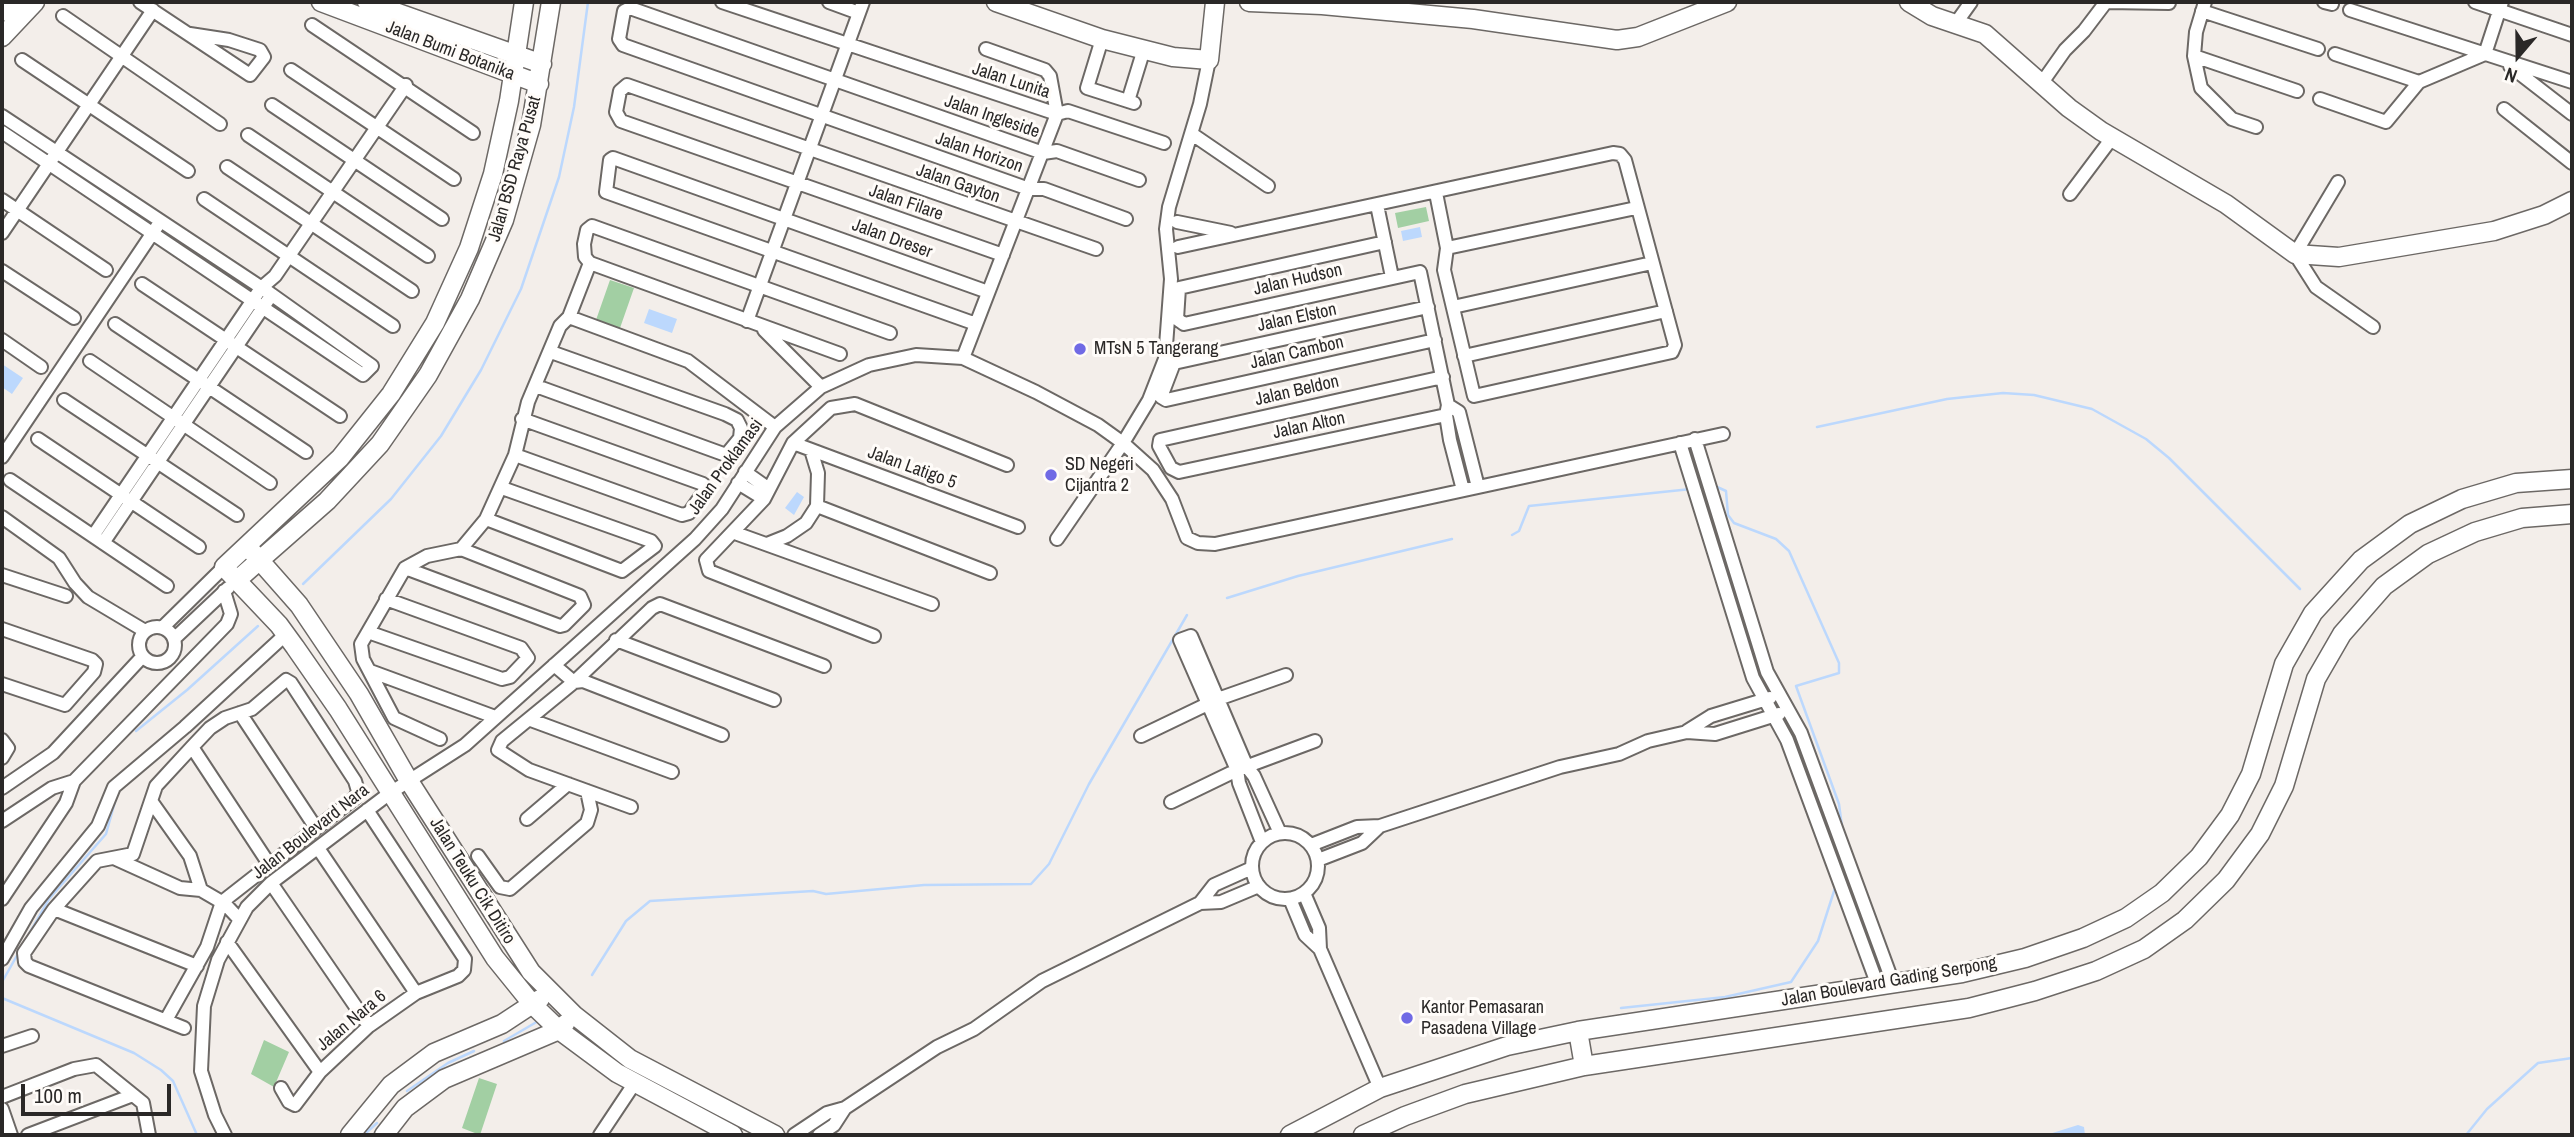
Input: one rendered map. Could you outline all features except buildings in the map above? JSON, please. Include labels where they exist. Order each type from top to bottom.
[{"type":"main road","points":[[2,12],[12,2]]},
{"type":"main road","points":[[2,37],[35,2]]},
{"type":"main road","name":"Jalan Bumi Botanika","points":[[321,2],[539,84]]},
{"type":"main road","name":"Jalan Bumi Botanika","points":[[367,2],[513,56],[542,64]]},
{"type":"main road","name":"Jalan BSD Raya Pusat","points":[[224,567],[317,483],[357,438],[391,394],[435,323],[469,248],[490,184],[506,119],[513,56],[524,2]]},
{"type":"main road","name":"Jalan BSD Raya Pusat","points":[[230,586],[327,501],[380,444],[428,375],[470,299],[504,220],[539,84],[551,2]]},
{"type":"main road","points":[[996,2],[1102,38],[1173,57],[1209,60],[1215,2]]},
{"type":"main road","points":[[1250,2],[1322,5],[1473,19],[1617,40],[1638,37],[1727,2]]},
{"type":"main road","points":[[1909,2],[1932,16],[1985,34],[2068,108],[2112,138],[2226,204],[2295,254],[2339,257],[2494,232],[2544,215],[2572,201]]},
{"type":"main road","name":"Jalan Boulevard Gading Serpong","points":[[1290,1135],[1380,1088],[1507,1046],[1578,1031],[1962,973],[2037,954],[2126,918],[2162,893],[2199,857],[2230,815],[2250,774],[2284,664],[2313,613],[2361,560],[2410,524],[2462,499],[2516,483],[2572,479]]},
{"type":"main road","name":"Jalan Boulevard Gading Serpong","points":[[1363,1135],[1405,1115],[1465,1094],[1584,1066],[1969,1008],[2035,992],[2096,971],[2144,949],[2185,920],[2225,880],[2260,834],[2284,786],[2316,679],[2342,634],[2385,586],[2428,554],[2475,531],[2522,518],[2572,514]]},
{"type":"main road","name":"Jalan Teuku Cik Ditiro","points":[[247,546],[283,584],[359,694],[409,781],[531,972],[574,1015],[630,1059],[775,1135]]},
{"type":"main road","name":"Jalan Teuku Cik Ditiro","points":[[224,567],[230,586],[290,641],[495,958],[533,1005],[559,1030],[634,1084],[733,1135]]},
{"type":"main road","points":[[290,641],[316,630]]},
{"type":"main road","points":[[350,1135],[370,1109],[412,1069],[434,1053],[502,1024],[550,991]]},
{"type":"main road","points":[[384,1135],[405,1108],[444,1079],[559,1030],[574,1015]]},
{"type":"main road","points":[[1578,1031],[1584,1066]]},
{"type":"main road","points":[[480,1033],[494,1047],[489,1058]]},
{"type":"street","points":[[140,2],[250,75],[264,57],[260,50],[229,40],[190,34]]},
{"type":"street","name":"Jalan Lunita","points":[[722,2],[1056,114],[1068,111],[1164,143]]},
{"type":"street","points":[[752,323],[759,287],[861,7],[829,2]]},
{"type":"street","points":[[1956,23],[1971,2]]},
{"type":"street","points":[[2041,84],[2065,50],[2084,31],[2106,2],[2168,3]]},
{"type":"street","points":[[2475,2],[2500,6],[2572,34]]},
{"type":"street","points":[[2256,127],[2231,119],[2201,88],[2194,56],[2196,32],[2203,6],[2318,49]]},
{"type":"street","points":[[2320,99],[2386,122],[2418,82],[2485,54],[2500,6]]},
{"type":"street","name":"Jalan Ingleside","points":[[623,45],[619,34],[624,11],[630,8],[834,82],[1043,153],[1057,151],[1139,180]]},
{"type":"street","points":[[2,233],[153,10]]},
{"type":"street","points":[[2350,10],[2572,82]]},
{"type":"street","points":[[62,16],[220,124]]},
{"type":"street","points":[[312,25],[406,85],[473,133]]},
{"type":"street","points":[[1102,38],[1087,88],[1131,102],[1144,49]]},
{"type":"street","name":"Jalan Horizon","points":[[623,45],[1029,189],[1044,189],[1126,219]]},
{"type":"street","points":[[963,358],[1056,114],[1050,76],[1045,70],[986,49]]},
{"type":"street","points":[[2335,54],[2418,82]]},
{"type":"street","points":[[2194,56],[2297,91]]},
{"type":"street","points":[[2502,59],[2572,114]]},
{"type":"street","points":[[22,60],[188,171]]},
{"type":"street","points":[[1057,539],[1149,400],[1165,359],[1171,279],[1166,229],[1169,207],[1192,134],[1209,60]]},
{"type":"street","points":[[291,69],[454,179]]},
{"type":"street","points":[[98,539],[332,190],[406,85]]},
{"type":"street","name":"Jalan Gayton","points":[[621,121],[616,112],[620,91],[627,85],[1096,249]]},
{"type":"street","points":[[272,105],[442,219]]},
{"type":"street","points":[[2504,109],[2572,163]]},
{"type":"street","points":[[2,116],[52,158]]},
{"type":"street","name":"Jalan Filare","points":[[621,121],[1003,256]]},
{"type":"street","points":[[2,132],[52,158],[157,227],[266,291],[372,366],[363,375],[258,303],[157,227]]},
{"type":"street","points":[[1192,134],[1268,186]]},
{"type":"street","points":[[248,135],[428,256]]},
{"type":"street","points":[[2070,194],[2112,138]]},
{"type":"street","points":[[1178,247],[1613,153],[1620,154],[1625,160],[1674,349],[1668,354],[1481,396],[1472,393],[1444,270],[1447,248],[1436,193]]},
{"type":"street","name":"Jalan Dreser","points":[[772,252],[606,192],[610,160],[613,158],[988,292]]},
{"type":"street","points":[[227,167],[412,291]]},
{"type":"street","points":[[2338,182],[2295,254],[2316,287],[2373,327]]},
{"type":"street","points":[[204,199],[393,326]]},
{"type":"street","points":[[2,200],[106,270]]},
{"type":"street","points":[[1377,205],[1392,276]]},
{"type":"street","points":[[1447,248],[1636,208]]},
{"type":"street","points":[[1177,222],[1237,235]]},
{"type":"street","points":[[839,354],[590,263],[585,257],[587,230],[592,226],[890,333]]},
{"type":"street","points":[[2,457],[157,227]]},
{"type":"street","name":"Jalan Hudson","points":[[1385,242],[1179,288],[1177,319],[1184,324],[1392,276],[1420,272],[1428,307]]},
{"type":"street","points":[[772,252],[976,324]]},
{"type":"street","points":[[461,549],[486,519],[502,488],[515,455],[522,418],[560,327],[569,317],[590,263]]},
{"type":"street","points":[[1453,307],[1652,263]]},
{"type":"street","points":[[2,271],[74,318]]},
{"type":"street","points":[[142,284],[340,416]]},
{"type":"street","points":[[1428,307],[1462,490]]},
{"type":"street","name":"Jalan Elston","points":[[1166,400],[1161,394],[1174,363],[1428,307]]},
{"type":"street","points":[[1438,356],[1464,357],[1666,311]]},
{"type":"street","points":[[569,317],[688,361],[775,427]]},
{"type":"street","points":[[752,323],[797,360],[821,387]]},
{"type":"street","points":[[115,324],[306,452]]},
{"type":"street","points":[[2,340],[41,367]]},
{"type":"street","name":"Jalan Cambon","points":[[1166,400],[1435,340]]},
{"type":"street","points":[[536,386],[724,454],[731,452],[741,428],[737,421],[725,414],[551,352]]},
{"type":"street","name":"Jalan Proklamasi","points":[[409,781],[465,745],[695,539],[722,509],[775,427],[821,387],[869,365],[916,355],[963,358],[1037,392],[1098,425],[1153,470],[1172,499],[1188,538],[1198,543],[1215,544],[1723,433]]},
{"type":"street","name":"Jalan Beldon","points":[[1179,472],[1171,468],[1159,446],[1160,440],[1442,373],[1464,357]]},
{"type":"street","points":[[90,361],[270,483]]},
{"type":"street","points":[[64,400],[237,516]]},
{"type":"street","points":[[874,636],[709,571],[706,560],[734,533],[766,494],[793,443],[831,408],[855,404],[1007,465]]},
{"type":"street","points":[[1447,410],[1458,412],[1478,487]]},
{"type":"street","name":"Jalan Alton","points":[[1179,472],[1447,410]]},
{"type":"street","points":[[515,455],[680,514],[689,513],[705,490],[703,484],[522,418]]},
{"type":"street","points":[[38,439],[199,547]]},
{"type":"street","points":[[1695,439],[1767,672],[1801,733],[1886,985]]},
{"type":"street","name":"Jalan Latigo 5","points":[[793,443],[1018,527]]},
{"type":"street","points":[[1680,443],[1753,678],[1787,740],[1886,985]]},
{"type":"street","points":[[766,544],[787,536],[806,523],[817,506],[818,473],[811,450]]},
{"type":"street","points":[[741,477],[766,494]]},
{"type":"street","points":[[10,480],[167,586]]},
{"type":"street","points":[[486,519],[622,570],[653,548],[651,541],[502,488]]},
{"type":"street","points":[[817,506],[990,573]]},
{"type":"street","points":[[2,517],[59,558],[88,597],[143,633]]},
{"type":"street","points":[[734,533],[932,604]]},
{"type":"street","points":[[405,568],[554,624],[567,623],[584,605],[580,596],[461,549],[427,555],[405,568],[368,632],[361,652],[394,718],[440,739]]},
{"type":"street","points":[[163,627],[224,567]]},
{"type":"street","points":[[2,575],[66,596]]},
{"type":"street","points":[[142,657],[158,663],[169,660],[175,650],[175,638],[230,586]]},
{"type":"street","points":[[2,899],[66,803],[74,781],[227,624],[231,614],[230,586]]},
{"type":"street","points":[[200,591],[211,602]]},
{"type":"street","points":[[368,632],[507,680],[526,662],[528,654],[521,649],[386,599]]},
{"type":"street","points":[[631,807],[529,770],[498,750],[502,741],[580,679],[616,640],[660,604],[824,666]]},
{"type":"street","points":[[142,657],[139,645],[143,633],[152,627],[163,627],[175,638]]},
{"type":"street","points":[[2,629],[92,660],[96,664],[94,672],[65,705],[2,684]]},
{"type":"street","points":[[1185,638],[1242,769],[1239,783],[1262,842]]},
{"type":"street","points":[[616,640],[774,700]]},
{"type":"street","points":[[2,959],[31,908],[97,827],[114,787],[290,641]]},
{"type":"street","points":[[2,788],[53,753],[142,657]]},
{"type":"street","points":[[559,661],[580,679],[722,735]]},
{"type":"street","points":[[370,671],[495,718]]},
{"type":"street","points":[[1141,736],[1213,701],[1286,675]]},
{"type":"street","points":[[116,859],[133,854],[156,786],[192,747],[210,728],[252,709],[279,683],[291,683],[355,781],[358,791],[355,798],[269,864],[224,903],[207,947],[166,1020]]},
{"type":"street","points":[[1687,732],[1711,716],[1780,696]]},
{"type":"street","points":[[1311,845],[1357,827],[1380,826],[1560,767],[1610,757],[1648,741],[1687,732],[1715,734],[1789,711]]},
{"type":"street","points":[[240,713],[316,828]]},
{"type":"street","points":[[531,720],[672,772]]},
{"type":"street","points":[[2,740],[8,748],[2,758]]},
{"type":"street","points":[[1171,802],[1242,769],[1315,741]]},
{"type":"street","points":[[192,747],[269,864]]},
{"type":"street","points":[[1242,769],[1254,776],[1280,833]]},
{"type":"street","points":[[2,821],[52,788],[74,781]]},
{"type":"street","name":"Jalan Boulevard Nara","points":[[225,1135],[215,1115],[201,1071],[201,1043],[204,1006],[218,960],[227,942],[247,907],[271,883],[409,781]]},
{"type":"street","points":[[527,819],[568,784]]},
{"type":"street","points":[[478,856],[504,890],[510,889],[583,828],[590,816],[587,791]]},
{"type":"street","points":[[151,801],[195,865],[201,890]]},
{"type":"street","name":"Jalan Nara 6","points":[[281,1088],[289,1102],[295,1105],[320,1072],[369,1026],[416,993],[457,976],[464,970],[465,959],[367,810]]},
{"type":"street","points":[[1318,860],[1362,843],[1380,826]]},
{"type":"street","points":[[1280,833],[1300,837],[1311,845],[1318,860],[1316,879],[1304,893],[1290,899],[1270,896],[1259,886],[1252,868],[1256,849],[1262,842],[1280,833]]},
{"type":"street","points":[[318,848],[416,993]]},
{"type":"street","points":[[184,1028],[25,962],[24,953],[54,909],[97,861],[106,857],[180,888],[201,890],[224,903],[239,919]]},
{"type":"street","points":[[1200,903],[1214,885],[1252,868]]},
{"type":"street","points":[[271,883],[369,1026]]},
{"type":"street","points":[[794,1135],[827,1113],[845,1108],[937,1047],[974,1029],[1042,981],[1200,903],[1221,902],[1259,886]]},
{"type":"street","points":[[1304,893],[1319,928],[1320,949],[1380,1088]]},
{"type":"street","points":[[1290,899],[1306,935],[1320,949]]},
{"type":"street","points":[[224,903],[247,907]]},
{"type":"street","points":[[54,909],[197,966]]},
{"type":"street","points":[[227,942],[320,1072]]},
{"type":"street","points":[[2,1046],[32,1036]]},
{"type":"street","points":[[2,1097],[84,1065],[102,1068],[146,1109],[149,1135]]},
{"type":"street","points":[[600,1135],[634,1084]]},
{"type":"street","points":[[28,1135],[133,1095]]},
{"type":"street","points":[[819,1135],[834,1125],[845,1108]]},
{"type":"street","points":[[2,1109],[11,1135]]},
{"type":"green space","points":[[1426,207],[1429,221],[1398,228],[1395,213]]},
{"type":"green space","points":[[610,280],[634,288],[620,328],[596,320]]},
{"type":"green space","points":[[264,1040],[289,1052],[274,1087],[251,1074]]},
{"type":"green space","points":[[479,1078],[497,1084],[480,1135],[462,1128]]},
{"type":"water","points":[[1420,227],[1422,237],[1403,241],[1401,231]]},
{"type":"water","points":[[649,309],[677,319],[672,333],[644,323]]},
{"type":"water","points":[[2,364],[23,378],[12,394],[2,387]]},
{"type":"water","points":[[797,492],[804,497],[794,515],[785,508]]},
{"type":"water","points":[[2078,1125],[2084,1127],[2085,1135],[2046,1135]]},
{"type":"waterway","points":[[303,584],[391,499],[441,436],[481,370],[521,289],[559,177],[574,107],[588,2]]},
{"type":"waterway","points":[[1817,427],[1947,399],[2003,393],[2034,395],[2092,409],[2146,439],[2169,458],[2300,589]]},
{"type":"waterway","points":[[1715,486],[1726,491],[1728,515],[1734,523],[1776,539],[1789,551],[1839,663],[1839,673],[1796,686],[1839,804],[1842,827]]},
{"type":"waterway","points":[[1512,535],[1519,531],[1529,506],[1691,489]]},
{"type":"waterway","points":[[1227,598],[1298,576],[1452,539]]},
{"type":"waterway","points":[[592,975],[626,921],[650,901],[813,891],[826,894],[924,885],[1031,884],[1049,864],[1089,784],[1187,615]]},
{"type":"waterway","points":[[136,731],[187,690],[258,626]]},
{"type":"waterway","points":[[22,946],[49,899],[106,834],[116,798]]},
{"type":"waterway","points":[[1621,1008],[1725,997],[1791,982],[1818,941],[1836,885]]},
{"type":"waterway","points":[[2,982],[19,952]]},
{"type":"waterway","points":[[2,998],[134,1053],[161,1070],[173,1081],[197,1135]]},
{"type":"waterway","points":[[504,1041],[540,1020]]},
{"type":"waterway","points":[[407,1091],[448,1063],[474,1051]]},
{"type":"waterway","points":[[2466,1135],[2487,1109],[2538,1063],[2572,1058]]},
{"type":"waterway","points":[[367,1132],[377,1123]]},
{"type":"place","name":"MTsN 5 Tangerang","points":[[1080,349]]},
{"type":"place","name":"SD Negeri Cijantra 2","points":[[1051,475]]},
{"type":"place","name":"Kantor Pemasaran Pasadena Village","points":[[1407,1018]]}]
